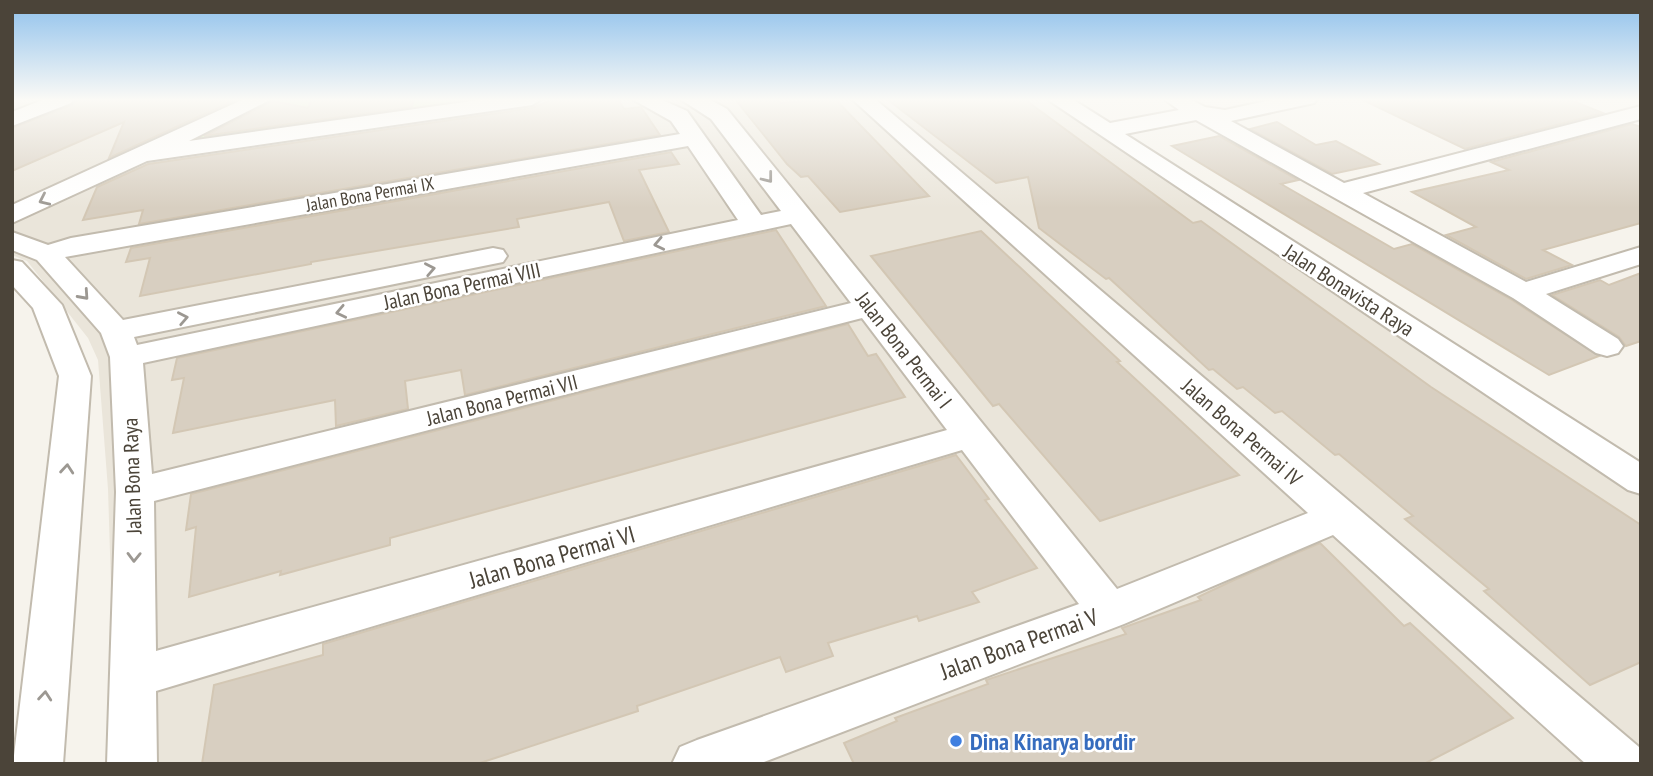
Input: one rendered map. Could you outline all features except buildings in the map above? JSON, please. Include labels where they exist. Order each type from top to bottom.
[{"type":"street","points":[[12,196],[147,135]]},
{"type":"street","points":[[12,215],[184,135]]},
{"type":"street","points":[[142,155],[280,135]]},
{"type":"street","points":[[692,135],[748,216]]},
{"type":"street","name":"Jalan Bona Permai I","points":[[736,135],[1109,611]]},
{"type":"street","name":"Jalan Bona Permai IV","points":[[903,135],[1622,764]]},
{"type":"street","name":"Jalan Bonavista Raya","points":[[1112,135],[1641,481]]},
{"type":"street","points":[[1115,137],[1124,135]]},
{"type":"street","points":[[1243,135],[1338,192],[1523,292],[1607,346]]},
{"type":"street","points":[[1338,192],[1556,135]]},
{"type":"street","name":"Jalan Bona Permai IX","points":[[29,261],[71,246],[694,138]]},
{"type":"street","name":"Jalan Bona Permai VIII","points":[[121,344],[748,216],[798,215]]},
{"type":"street","points":[[12,240],[29,261],[121,344]]},
{"type":"street","points":[[1523,292],[1641,255]]},
{"type":"street","points":[[29,261],[75,376],[38,764]]},
{"type":"street","name":"Jalan Bona Permai VII","points":[[135,492],[870,307]]},
{"type":"street","name":"Jalan Bona Raya","points":[[121,344],[135,492],[132,764]]},
{"type":"street","name":"Jalan Bona Permai VI","points":[[133,678],[971,435]]},
{"type":"street","name":"Jalan Bona Permai V","points":[[697,764],[1109,611],[1338,516]]},
{"type":"shaded area","points":[[12,135],[1107,135],[1641,487],[1641,764],[113,764],[108,489],[98,360],[88,338],[27,261],[12,255]]},
{"type":"green space","points":[[194,135],[261,135],[166,149]]},
{"type":"place","name":"Dina Kinarya bordir","points":[[956,741]]}]
